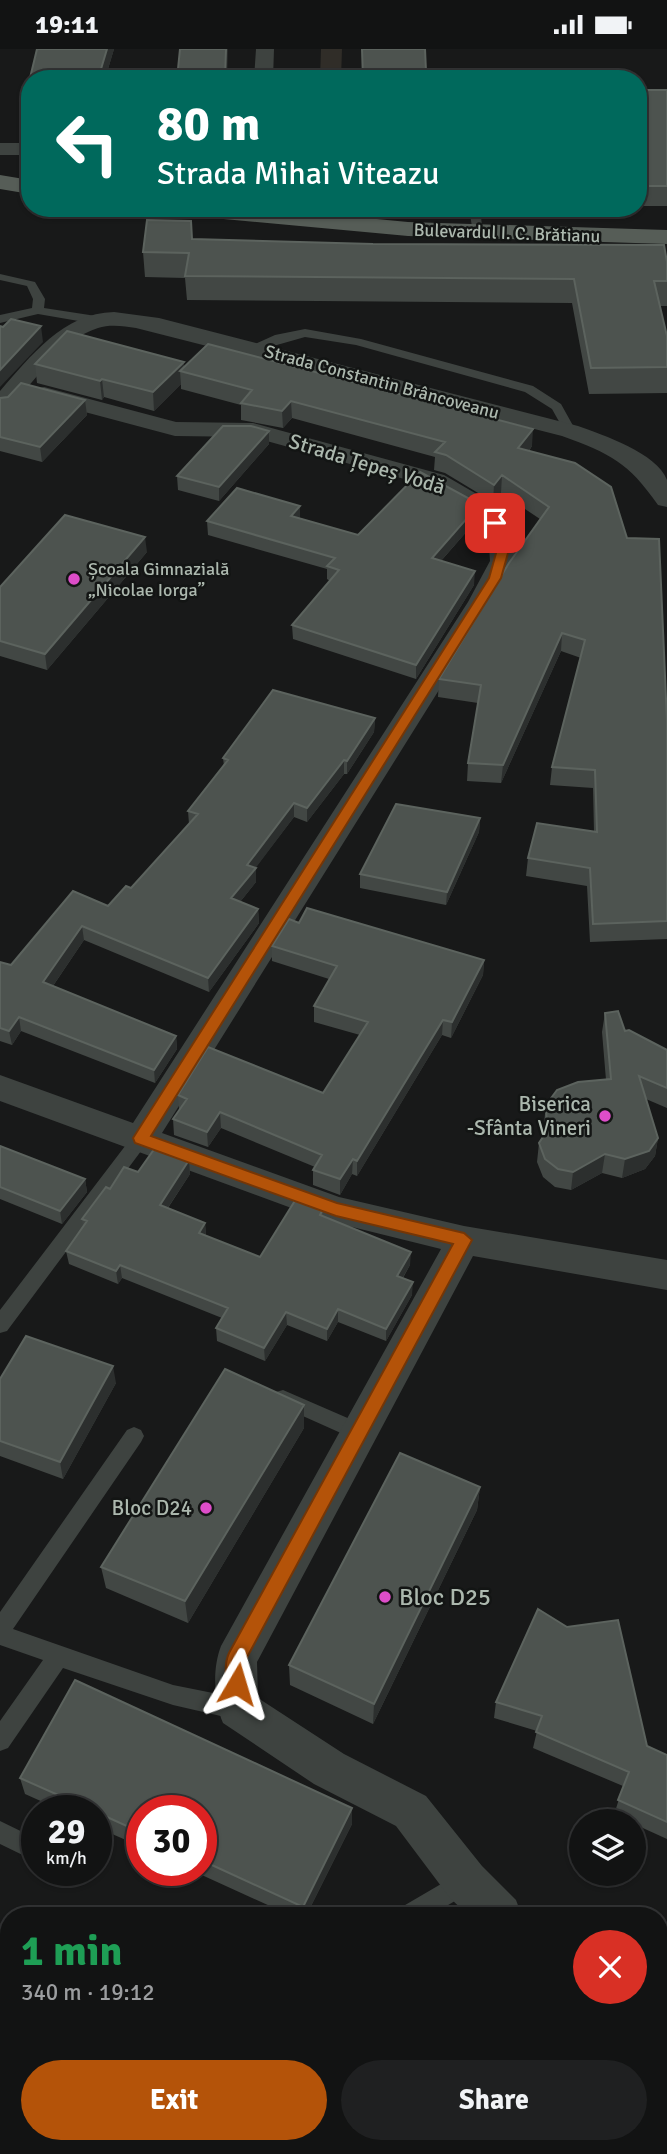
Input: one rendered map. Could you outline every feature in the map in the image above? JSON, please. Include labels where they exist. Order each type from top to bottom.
[{"type":"main road","points":[[0,182],[21,186]]},
{"type":"main road","name":"Bulevardul I. C. Brătianu","points":[[301,217],[479,233],[667,237]]},
{"type":"street","points":[[264,70],[265,49]]},
{"type":"street","points":[[0,149],[21,149]]},
{"type":"street","points":[[9,396],[69,334],[96,320]]},
{"type":"street","name":"Strada Constantin Brâncoveanu","points":[[96,320],[126,320],[159,325],[570,431],[633,457],[664,486]]},
{"type":"street","name":"Strada Țepeș Vodă","points":[[9,396],[175,429],[253,430],[435,480],[462,494],[484,510],[495,523],[504,546],[495,578],[481,602],[141,1138]]},
{"type":"street","points":[[0,1088],[336,1210],[464,1240],[667,1275]]},
{"type":"street","points":[[464,1240],[236,1660],[238,1709],[329,1769],[411,1811],[466,1882],[491,1907]]},
{"type":"lane","points":[[476,217],[479,233]]},
{"type":"lane","points":[[0,277],[31,284],[39,299],[38,310]]},
{"type":"lane","points":[[0,319],[38,310],[96,320]]},
{"type":"lane","points":[[252,348],[279,338],[304,333],[357,342],[529,389],[557,407],[570,431]]},
{"type":"lane","points":[[0,1325],[141,1138]]},
{"type":"lane","points":[[267,1391],[359,1432]]},
{"type":"lane","points":[[134,1436],[0,1632],[59,1656],[173,1695],[238,1709]]},
{"type":"lane","points":[[0,1740],[59,1656]]},
{"type":"lane","points":[[0,1832],[21,1843]]},
{"type":"lane","points":[[423,1907],[466,1882]]},
{"type":"shaded area","points":[[321,49],[342,49],[341,70],[320,70]]},
{"type":"building","points":[[37,49],[107,49],[101,70],[32,70]]},
{"type":"building","points":[[180,49],[226,49],[225,70],[178,70]]},
{"type":"building","points":[[362,49],[425,49],[426,70],[363,70]]},
{"type":"building","points":[[647,90],[667,90],[667,186],[647,186]]},
{"type":"building","points":[[147,220],[191,221],[192,239],[373,244],[664,245],[667,281],[654,281],[667,336],[667,367],[591,368],[574,279],[185,276],[189,253],[143,252]]},
{"type":"building","points":[[11,319],[41,326],[0,370],[0,326],[3,327]]},
{"type":"building","points":[[67,331],[184,362],[153,392],[35,364]]},
{"type":"building","points":[[208,344],[533,429],[518,448],[575,463],[611,487],[627,538],[659,539],[667,721],[667,921],[593,924],[590,868],[528,858],[537,823],[597,832],[595,770],[552,767],[585,640],[562,633],[503,765],[468,763],[481,685],[439,679],[509,563],[549,507],[502,475],[494,485],[446,455],[435,452],[445,442],[291,401],[282,411],[241,403],[252,390],[180,371]]},
{"type":"building","points":[[21,383],[85,400],[40,447],[0,437],[0,398],[8,397]]},
{"type":"building","points":[[223,426],[251,426],[269,431],[219,487],[177,476]]},
{"type":"building","points":[[420,472],[468,498],[476,508],[432,558],[475,571],[416,665],[292,625],[339,570],[327,566],[335,558],[207,521],[237,488],[300,506],[291,516],[358,535]]},
{"type":"building","name":"Școala Gimnazială „Nicolae Iorga”","points":[[65,515],[145,537],[45,654],[0,641],[0,587]]},
{"type":"building","points":[[273,690],[375,718],[347,761],[344,760],[307,808],[294,803],[247,865],[256,868],[231,898],[258,909],[208,978],[82,926],[43,982],[176,1036],[154,1070],[19,1017],[9,1031],[0,1028],[0,962],[11,965],[73,891],[108,906],[126,886],[131,888],[198,814],[188,811],[228,760],[223,758]]},
{"type":"building","points":[[396,804],[480,818],[447,892],[360,874]]},
{"type":"building","points":[[307,908],[484,960],[452,1022],[443,1020],[357,1161],[353,1159],[340,1179],[313,1170],[322,1155],[220,1112],[207,1132],[173,1119],[187,1099],[178,1095],[208,1047],[323,1093],[368,1022],[314,1006],[337,966],[272,946],[289,919],[299,923]]},
{"type":"building","name":"Biserica -Sfânta Vineri","points":[[618,1011],[625,1031],[629,1030],[667,1050],[667,1088],[639,1076],[658,1138],[649,1151],[625,1159],[605,1154],[573,1172],[558,1169],[545,1159],[539,1143],[547,1131],[546,1105],[557,1090],[578,1082],[611,1079],[605,1013]]},
{"type":"building","points":[[0,1146],[85,1179],[60,1211],[0,1187]]},
{"type":"building","points":[[155,1148],[189,1160],[160,1205],[205,1223],[199,1233],[260,1257],[296,1199],[323,1209],[320,1215],[411,1252],[397,1276],[413,1282],[386,1329],[338,1309],[327,1329],[286,1312],[264,1348],[216,1328],[228,1308],[120,1265],[116,1271],[66,1251],[87,1221],[82,1219],[106,1187],[110,1189],[124,1167],[138,1172]]},
{"type":"building","points":[[26,1336],[113,1366],[60,1462],[0,1441],[0,1379]]},
{"type":"building","name":"Bloc D24","points":[[225,1369],[304,1405],[185,1601],[101,1567]]},
{"type":"building","name":"Bloc D25","points":[[400,1453],[480,1487],[374,1704],[289,1665]]},
{"type":"building","points":[[538,1609],[567,1627],[618,1620],[647,1746],[667,1755],[667,1822],[646,1813],[646,1809],[638,1809],[618,1800],[629,1772],[536,1732],[542,1716],[496,1702]]},
{"type":"building","points":[[75,1680],[352,1808],[303,1907],[217,1867],[217,1795],[126,1795],[126,1826],[112,1819],[112,1795],[58,1795],[20,1778]]},
{"type":"place","name":"Școala Gimnazială „Nicolae Iorga”","points":[[74,579]]},
{"type":"place","name":"Biserica -Sfânta Vineri","points":[[605,1116]]},
{"type":"place","name":"Bloc D24","points":[[206,1508]]},
{"type":"place","name":"Bloc D25","points":[[385,1597]]},
{"type":"route","points":[[237,1684],[236,1660],[464,1240],[336,1210],[141,1138],[495,578],[504,546],[495,523]]}]
